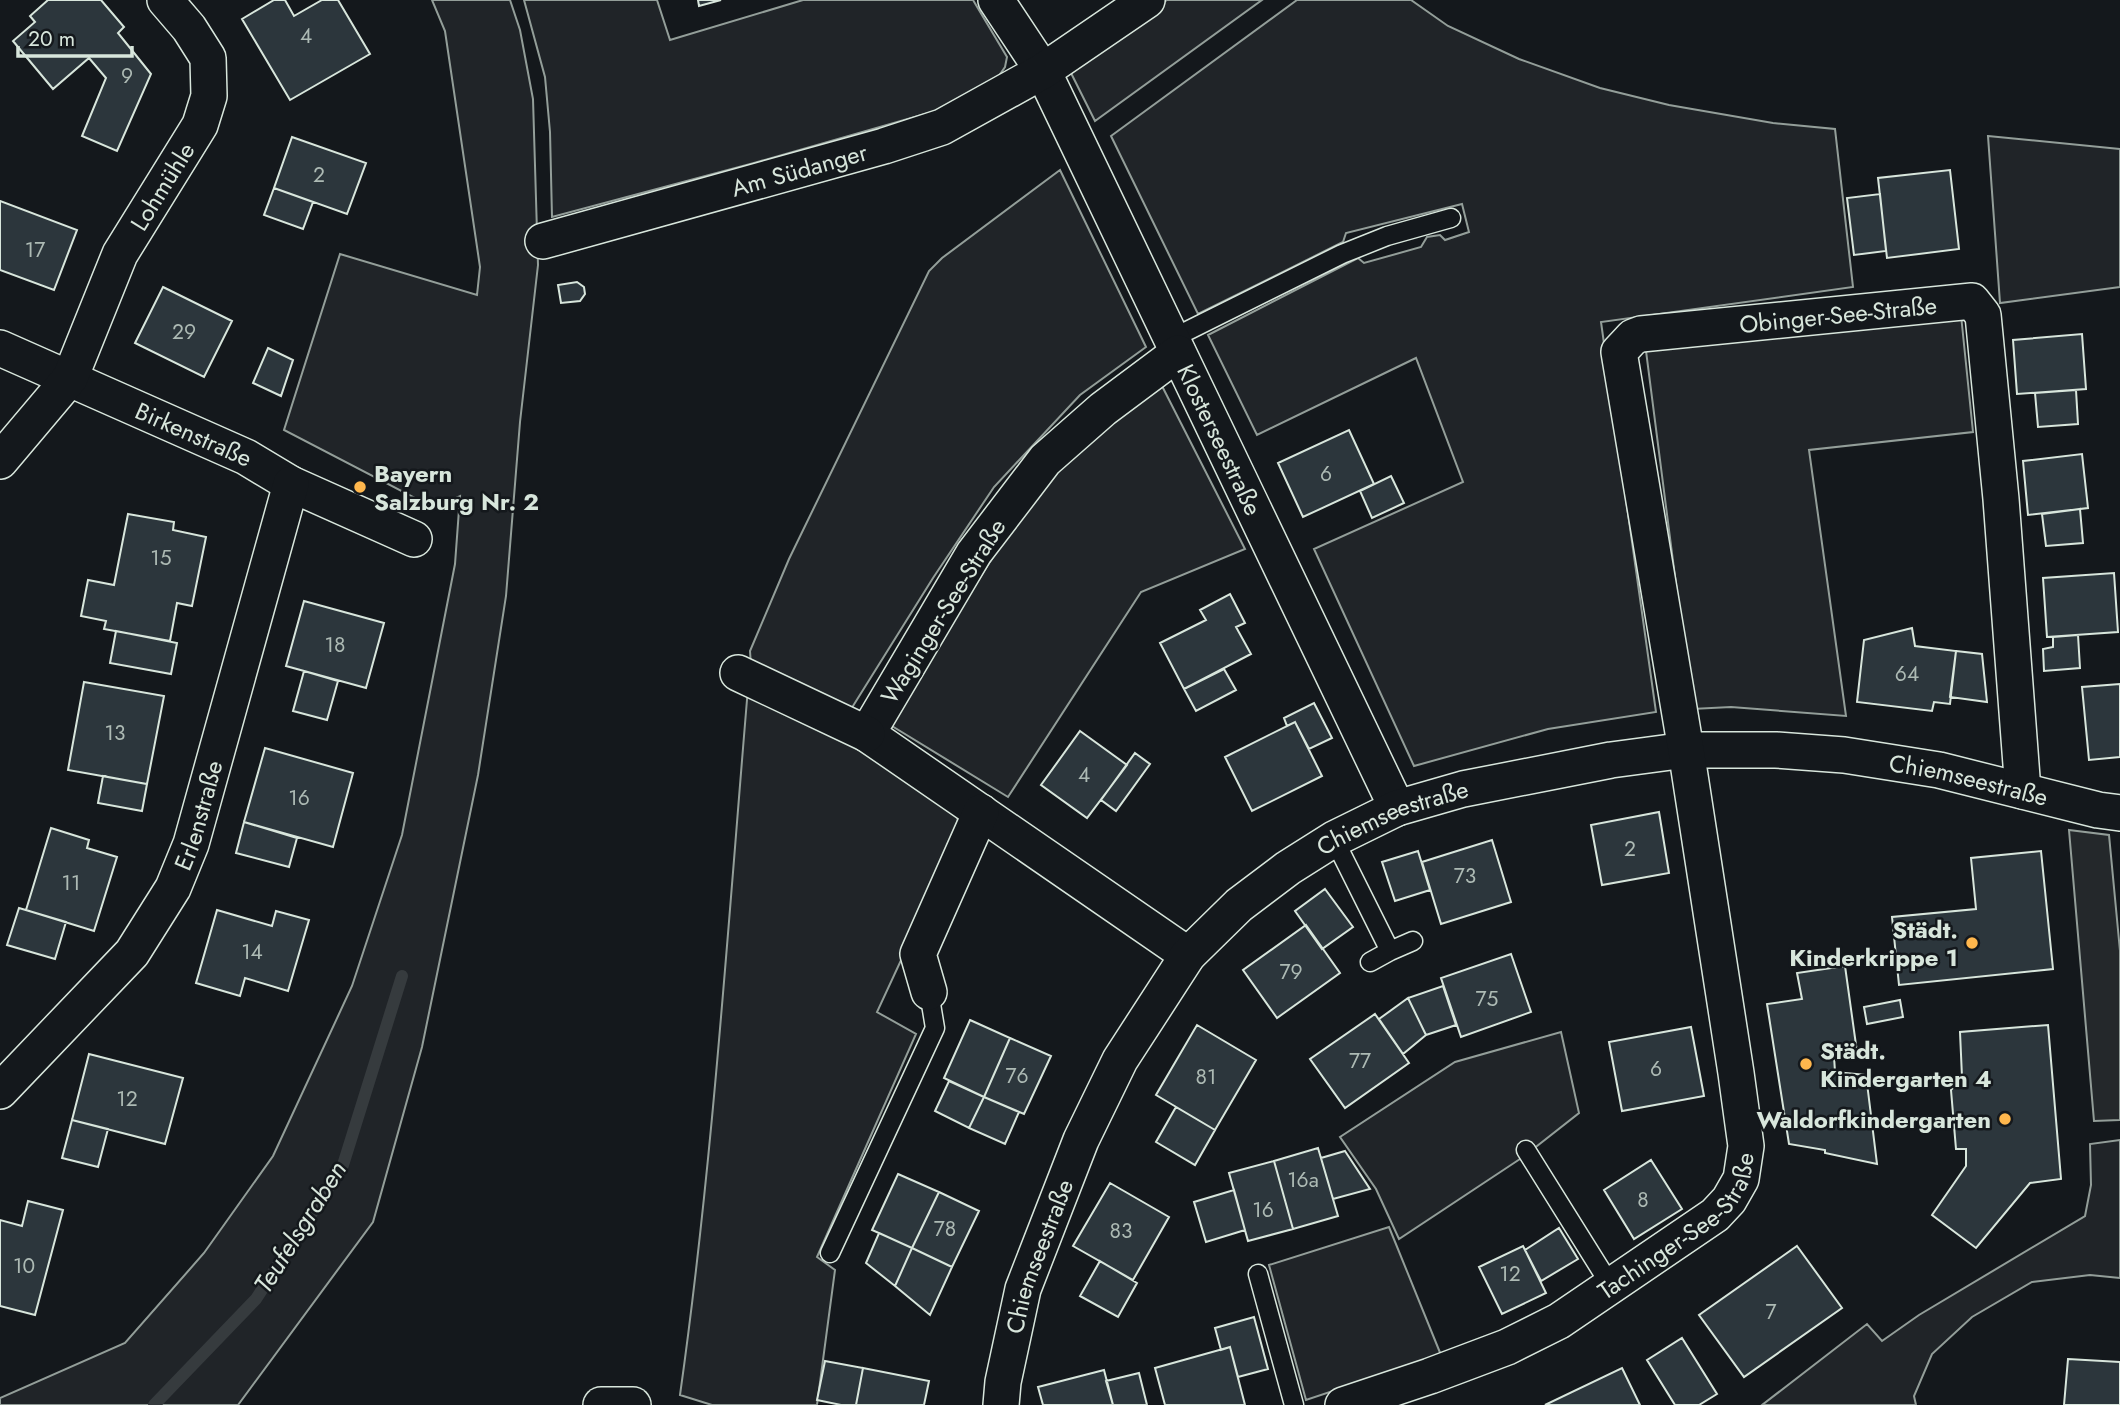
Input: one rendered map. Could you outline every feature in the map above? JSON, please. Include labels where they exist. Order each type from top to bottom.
[{"type":"street","name":"Lohmühle","points":[[70,378],[120,254],[200,125],[209,96],[208,58],[165,0]]},
{"type":"street","points":[[996,0],[1043,71]]},
{"type":"street","name":"Am Südanger","points":[[543,240],[884,146],[943,127],[1043,71],[1147,0]]},
{"type":"street","name":"Klosterseestraße","points":[[1043,71],[1397,808]]},
{"type":"street","name":"Obinger-See-Straße","points":[[1686,750],[1619,352],[1633,337],[1642,334],[1972,301],[1983,315],[2001,499],[2023,791]]},
{"type":"street","name":"Waginger-See-Straße","points":[[867,734],[974,553],[1045,460],[1175,346]]},
{"type":"street","name":"Birkenstraße","points":[[0,348],[246,457],[291,484],[414,539]]},
{"type":"street","points":[[0,461],[70,378]]},
{"type":"street","name":"Erlenstraße","points":[[0,1091],[132,953],[173,888],[191,844],[291,484]]},
{"type":"street","points":[[738,673],[867,734],[1188,955]]},
{"type":"street","name":"Chiemseestraße","points":[[1001,1405],[1003,1382],[1023,1289],[1081,1140],[1120,1060],[1188,955],[1239,905],[1288,867],[1334,839],[1397,808],[1463,789],[1611,760],[1686,750],[1776,750],[1844,755],[1939,770],[2098,810],[2120,813]]},
{"type":"street","name":"Tachinger-See-Straße","points":[[1343,1405],[1507,1348],[1559,1321],[1715,1215],[1729,1200],[1741,1179],[1746,1146],[1686,750]]},
{"type":"street","points":[[929,992],[918,954],[981,813]]},
{"type":"street","points":[[601,1405],[633,1405]]},
{"type":"lane","points":[[1175,346],[1342,254],[1387,236],[1451,218]]},
{"type":"lane","points":[[1334,839],[1390,951]]},
{"type":"lane","points":[[1370,962],[1413,941]]},
{"type":"lane","points":[[830,1253],[935,1028],[929,992]]},
{"type":"lane","points":[[1526,1150],[1611,1286]]},
{"type":"lane","points":[[1258,1274],[1294,1405]]},
{"type":"shaded area","points":[[432,0],[510,0],[520,30],[533,99],[538,265],[520,422],[506,596],[478,775],[422,1047],[373,1222],[238,1405],[0,1405],[0,1398],[125,1343],[204,1253],[273,1156],[352,986],[402,835],[455,564],[460,496],[434,508],[284,430],[340,254],[477,295],[480,267],[445,31]]},
{"type":"shaded area","points":[[524,0],[657,0],[670,40],[803,0],[973,0],[1007,57],[1005,67],[989,90],[946,108],[552,217],[550,132],[545,77]]},
{"type":"shaded area","points":[[1167,0],[1262,0],[1095,121],[1068,67]]},
{"type":"shaded area","points":[[1297,0],[1411,0],[1448,26],[1519,59],[1600,88],[1669,105],[1773,123],[1835,129],[1853,287],[1601,322],[1656,712],[1548,729],[1414,766],[1314,549],[1463,482],[1416,358],[1257,435],[1208,335],[1358,258],[1364,263],[1421,247],[1427,237],[1440,235],[1445,240],[1469,232],[1462,204],[1346,233],[1343,242],[1198,314],[1111,136]]},
{"type":"shaded area","points":[[1988,136],[2120,149],[2120,287],[2000,303]]},
{"type":"shaded area","points":[[1060,170],[1146,347],[1080,395],[994,487],[848,714],[751,666],[750,651],[789,559],[929,271],[942,258]]},
{"type":"shaded area","points":[[1961,315],[1973,432],[1809,450],[1846,716],[1731,707],[1692,709],[1646,351]]},
{"type":"shaded area","points":[[1161,384],[1245,549],[1141,592],[1008,797],[887,723],[1032,496],[1076,450]]},
{"type":"shaded area","points":[[748,688],[797,708],[957,812],[959,835],[877,1012],[916,1034],[817,1257],[835,1270],[817,1405],[712,1405],[680,1395],[711,1131]]},
{"type":"shaded area","points":[[2069,830],[2109,835],[2120,951],[2120,1120],[2094,1121]]},
{"type":"shaded area","points":[[1561,1032],[1579,1113],[1523,1157],[1399,1239],[1376,1189],[1340,1137],[1455,1062]]},
{"type":"shaded area","points":[[2120,1140],[2120,1278],[2090,1275],[2032,1282],[1972,1317],[1932,1354],[1914,1396],[1916,1405],[1762,1405],[1867,1324],[1882,1341],[1919,1315],[2085,1216],[2091,1185],[2090,1144]]},
{"type":"shaded area","points":[[1389,1227],[1441,1355],[1306,1400],[1269,1265]]},
{"type":"building","points":[[48,0],[101,0],[124,27],[118,33],[151,74],[117,151],[82,136],[106,78],[89,58],[53,89],[13,41],[35,22],[30,16]]},
{"type":"building","points":[[274,0],[285,0],[294,16],[322,0],[338,0],[370,54],[290,100],[242,19]]},
{"type":"building","points":[[698,0],[721,0],[699,6]]},
{"type":"building","points":[[292,137],[366,163],[347,214],[274,188]]},
{"type":"building","points":[[1950,170],[1959,249],[1887,258],[1878,178]]},
{"type":"building","points":[[274,188],[313,202],[303,229],[264,215]]},
{"type":"building","points":[[1880,194],[1886,251],[1854,255],[1847,198]]},
{"type":"building","points":[[0,201],[77,230],[54,290],[0,270]]},
{"type":"building","points":[[577,282],[584,287],[585,294],[580,301],[561,303],[558,285]]},
{"type":"building","points":[[163,287],[232,321],[204,377],[135,343]]},
{"type":"building","points":[[2082,334],[2086,389],[2017,394],[2013,340]]},
{"type":"building","points":[[268,348],[293,360],[281,396],[253,383]]},
{"type":"building","points":[[2076,390],[2078,424],[2038,427],[2035,393]]},
{"type":"building","points":[[1349,430],[1374,484],[1303,517],[1278,463]]},
{"type":"building","points":[[2082,454],[2088,508],[2028,515],[2023,461]]},
{"type":"building","points":[[1391,476],[1404,503],[1372,518],[1360,491]]},
{"type":"building","points":[[2080,509],[2083,543],[2046,546],[2042,514]]},
{"type":"building","points":[[128,514],[174,522],[173,530],[206,537],[192,606],[177,603],[170,641],[104,629],[106,621],[81,616],[88,580],[114,585]]},
{"type":"building","points":[[2114,573],[2118,632],[2047,637],[2043,578]]},
{"type":"building","points":[[1230,594],[1245,623],[1236,627],[1251,654],[1184,689],[1160,643],[1206,620],[1200,610]]},
{"type":"building","points":[[304,601],[384,623],[366,688],[286,666]]},
{"type":"building","points":[[1912,628],[1915,646],[1956,651],[1950,704],[1934,702],[1932,711],[1857,702],[1864,640]]},
{"type":"building","points":[[116,631],[177,643],[171,674],[110,663]]},
{"type":"building","points":[[2078,635],[2080,668],[2044,671],[2043,649],[2053,647],[2053,637]]},
{"type":"building","points":[[1956,651],[1982,654],[1987,702],[1950,697]]},
{"type":"building","points":[[1224,669],[1236,690],[1196,711],[1184,689]]},
{"type":"building","points":[[304,671],[338,681],[327,720],[293,711]]},
{"type":"building","points":[[84,682],[164,696],[147,784],[68,770]]},
{"type":"building","points":[[2120,684],[2120,757],[2089,760],[2082,687]]},
{"type":"building","points":[[1314,703],[1332,738],[1309,749],[1295,722],[1287,726],[1284,718]]},
{"type":"building","points":[[1295,722],[1322,776],[1252,811],[1225,757]]},
{"type":"building","points":[[1080,731],[1127,765],[1087,818],[1041,785]]},
{"type":"building","points":[[265,748],[353,773],[333,847],[244,822]]},
{"type":"building","points":[[1135,753],[1150,764],[1116,811],[1101,800]]},
{"type":"building","points":[[103,776],[147,784],[142,811],[98,803]]},
{"type":"building","points":[[1659,812],[1669,873],[1602,885],[1591,825]]},
{"type":"building","points":[[244,822],[297,838],[289,867],[236,853]]},
{"type":"building","points":[[51,828],[89,840],[87,848],[117,857],[94,931],[26,910]]},
{"type":"building","points":[[1492,840],[1511,902],[1441,924],[1422,862]]},
{"type":"building","points":[[1418,851],[1430,890],[1395,901],[1382,862]]},
{"type":"building","name":"Städt. Kinderkrippe 1","points":[[2041,851],[2053,969],[1899,985],[1892,917],[1976,909],[1971,858]]},
{"type":"building","points":[[1325,889],[1353,927],[1322,949],[1295,911]]},
{"type":"building","points":[[19,908],[66,922],[55,959],[7,945]]},
{"type":"building","points":[[217,910],[272,926],[276,911],[309,920],[288,991],[245,978],[240,996],[196,983]]},
{"type":"building","points":[[1306,925],[1340,973],[1277,1018],[1243,970]]},
{"type":"building","points":[[1511,954],[1531,1012],[1461,1037],[1441,978]]},
{"type":"building","name":"Städt. Kindergarten 4","points":[[1845,966],[1857,1052],[1834,1056],[1835,1072],[1866,1075],[1877,1164],[1825,1153],[1825,1150],[1789,1144],[1767,1004],[1802,999],[1797,973]]},
{"type":"building","points":[[1443,986],[1456,1025],[1426,1035],[1408,998]]},
{"type":"building","points":[[1408,998],[1426,1035],[1403,1054],[1379,1019]]},
{"type":"building","points":[[1900,1000],[1903,1017],[1867,1024],[1864,1007]]},
{"type":"building","points":[[1375,1014],[1409,1063],[1345,1108],[1310,1059]]},
{"type":"building","points":[[970,1020],[1010,1038],[984,1097],[944,1078]]},
{"type":"building","points":[[1197,1025],[1256,1060],[1215,1130],[1156,1095]]},
{"type":"building","name":"Waldorfkindergarten","points":[[2048,1025],[2061,1179],[2030,1183],[1976,1248],[1932,1215],[1966,1166],[1966,1149],[1956,1149],[1951,1090],[1962,1077],[1960,1032]]},
{"type":"building","points":[[1691,1027],[1704,1096],[1622,1111],[1609,1042]]},
{"type":"building","points":[[1010,1038],[1051,1056],[1024,1114],[984,1097]]},
{"type":"building","points":[[89,1054],[183,1078],[165,1144],[72,1120]]},
{"type":"building","points":[[949,1081],[984,1097],[969,1128],[935,1111]]},
{"type":"building","points":[[984,1097],[1019,1112],[1005,1144],[969,1128]]},
{"type":"building","points":[[1176,1107],[1215,1130],[1195,1165],[1156,1142]]},
{"type":"building","points":[[72,1120],[108,1129],[98,1167],[62,1158]]},
{"type":"building","points":[[1318,1148],[1338,1216],[1293,1229],[1274,1161]]},
{"type":"building","points":[[1345,1151],[1370,1189],[1333,1199],[1321,1158]]},
{"type":"building","points":[[1651,1160],[1682,1209],[1634,1239],[1604,1190]]},
{"type":"building","points":[[1274,1161],[1293,1229],[1248,1241],[1229,1173]]},
{"type":"building","points":[[898,1174],[939,1192],[912,1248],[872,1230]]},
{"type":"building","points":[[1110,1183],[1169,1217],[1133,1280],[1073,1246]]},
{"type":"building","points":[[1234,1190],[1245,1230],[1206,1242],[1194,1202]]},
{"type":"building","points":[[939,1192],[979,1211],[952,1267],[912,1248]]},
{"type":"building","points":[[28,1201],[63,1210],[35,1315],[0,1306],[0,1220],[22,1226]]},
{"type":"building","points":[[1559,1228],[1578,1259],[1541,1281],[1525,1250]]},
{"type":"building","points":[[879,1233],[912,1248],[895,1286],[866,1263]]},
{"type":"building","points":[[1523,1246],[1546,1293],[1502,1314],[1479,1267]]},
{"type":"building","points":[[1797,1246],[1842,1308],[1744,1377],[1699,1315]]},
{"type":"building","points":[[912,1248],[952,1267],[930,1315],[895,1286]]},
{"type":"building","points":[[1100,1261],[1137,1283],[1118,1317],[1080,1296]]},
{"type":"building","points":[[1254,1317],[1268,1369],[1238,1377],[1230,1347],[1221,1350],[1215,1328]]},
{"type":"building","points":[[1682,1338],[1717,1394],[1699,1405],[1675,1405],[1647,1360]]},
{"type":"building","points":[[1230,1347],[1245,1405],[1165,1405],[1155,1368]]},
{"type":"building","points":[[2068,1359],[2120,1362],[2120,1405],[2064,1405]]},
{"type":"building","points":[[825,1361],[863,1368],[856,1405],[817,1400]]},
{"type":"building","points":[[863,1368],[929,1381],[924,1405],[856,1405]]},
{"type":"building","points":[[1622,1368],[1640,1405],[1545,1405]]},
{"type":"building","points":[[1104,1370],[1113,1405],[1043,1405],[1038,1387]]},
{"type":"building","points":[[1139,1373],[1147,1405],[1113,1405],[1106,1381]]},
{"type":"waterway","name":"Teufelsgraben","points":[[154,1405],[256,1299],[343,1165],[402,976]]},
{"type":"place","name":"Bayern Salzburg Nr. 2","points":[[360,487]]},
{"type":"place","name":"Städt. Kinderkrippe 1","points":[[1972,943]]},
{"type":"place","name":"Städt. Kindergarten 4","points":[[1806,1064]]},
{"type":"place","name":"Waldorfkindergarten","points":[[2005,1119]]}]
